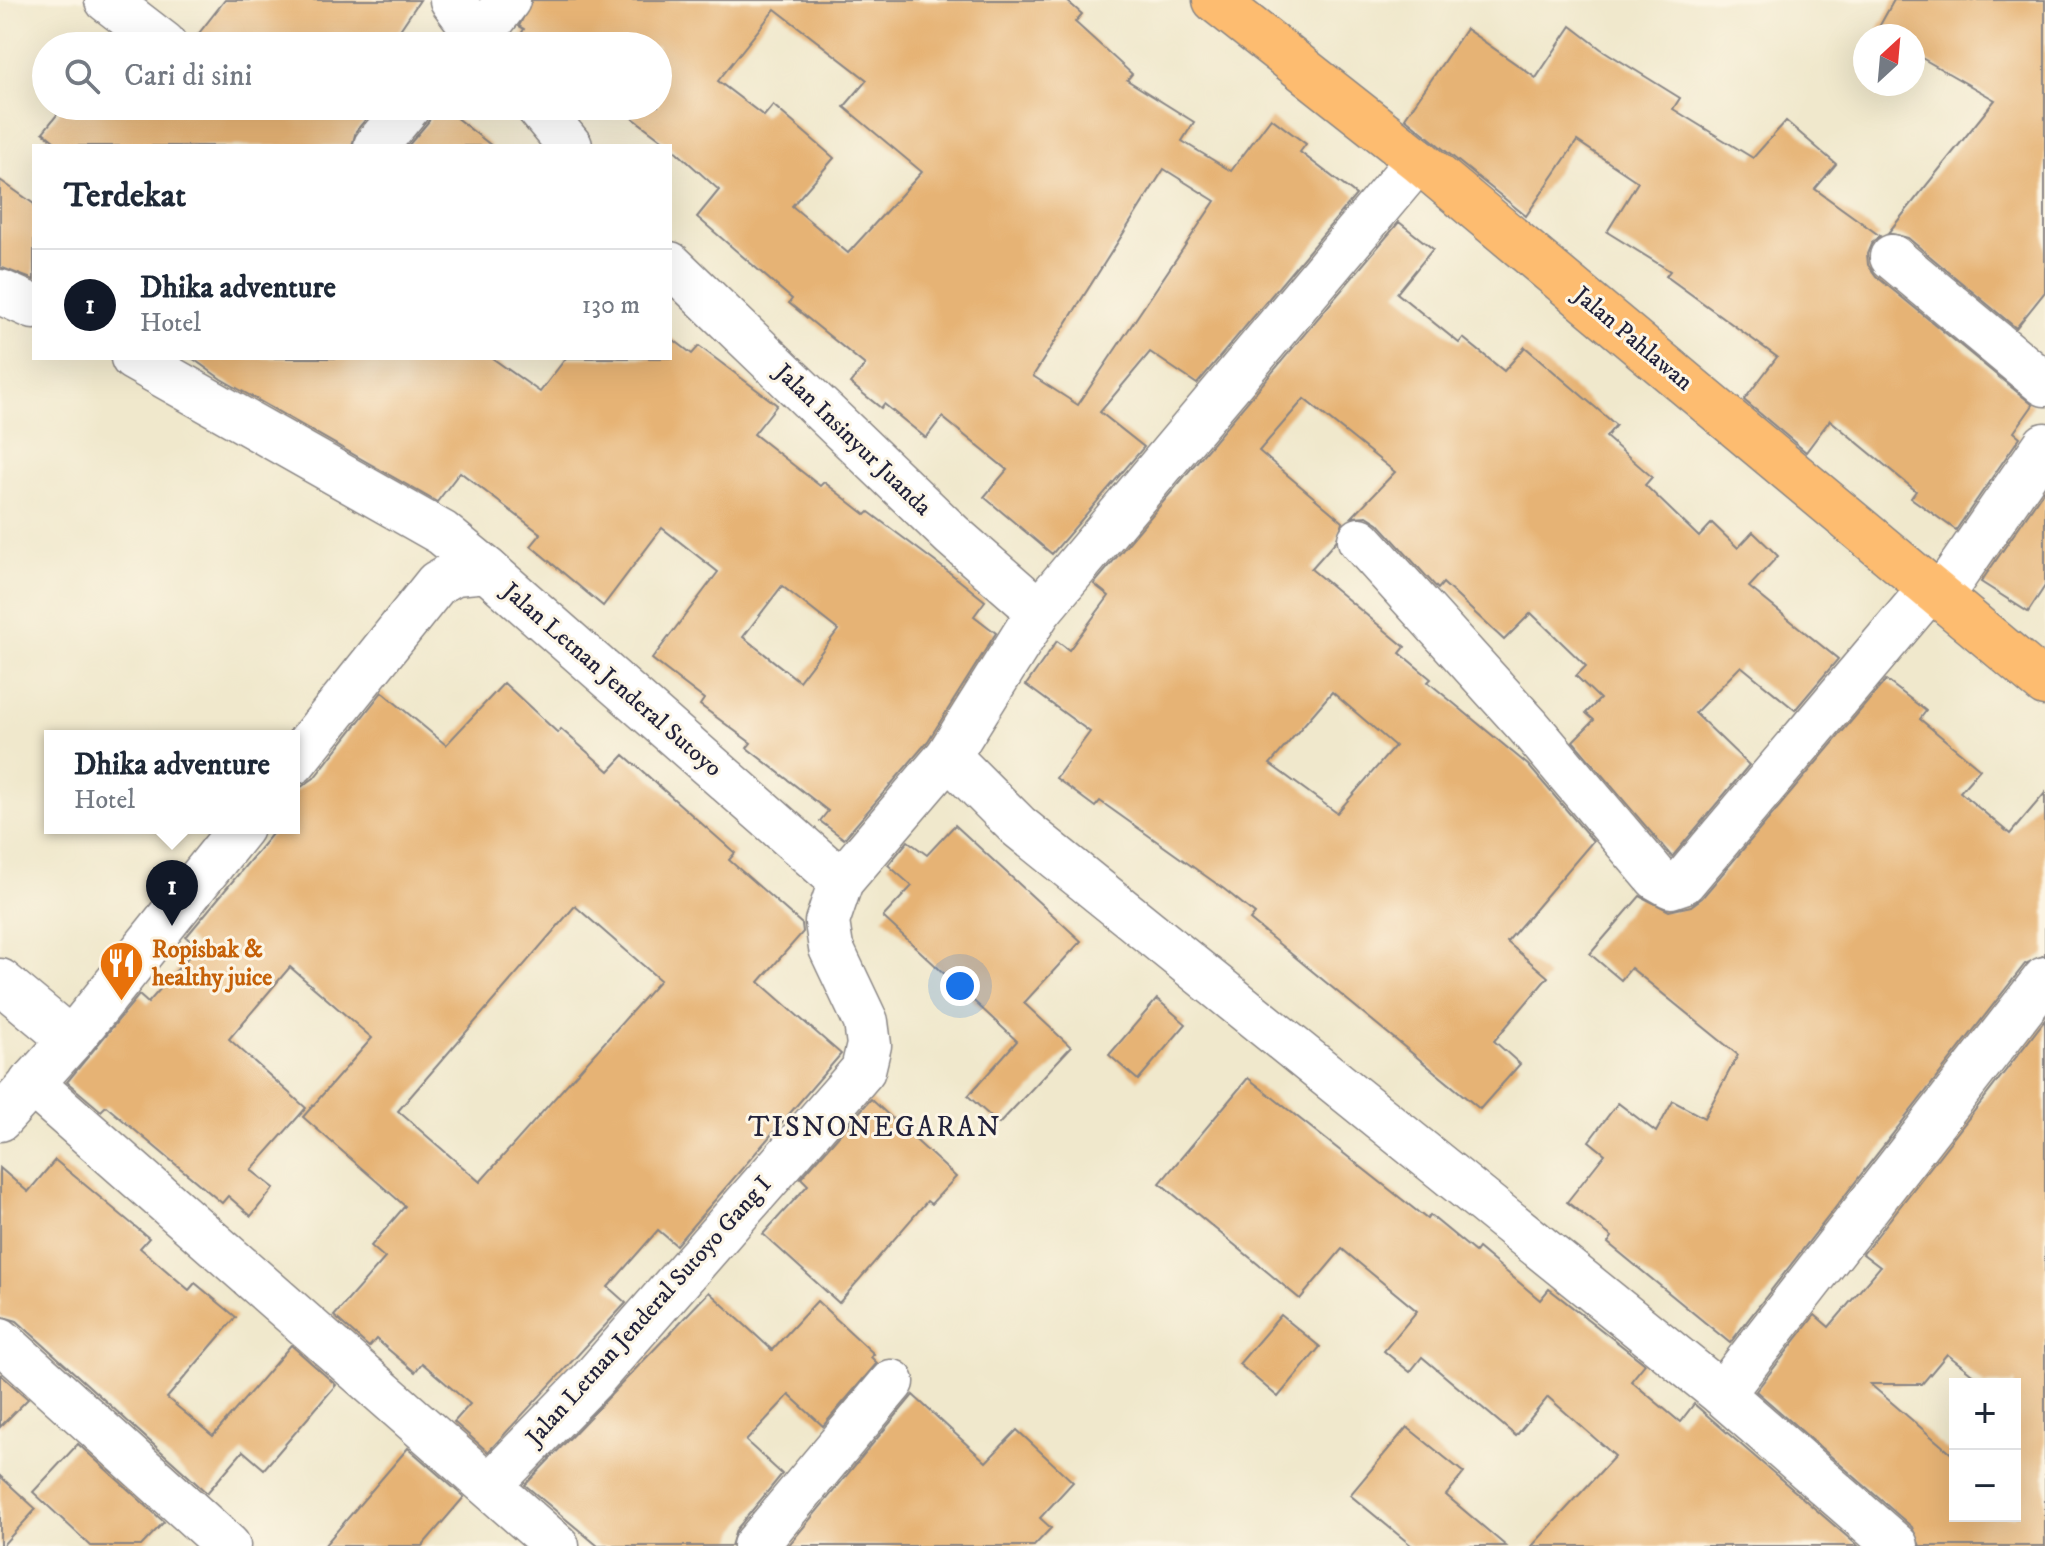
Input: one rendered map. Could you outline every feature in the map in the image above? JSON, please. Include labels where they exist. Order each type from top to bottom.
[{"type":"main road","name":"Jalan Pahlawan","points":[[1215,0],[1418,160],[2045,684]]},
{"type":"street","points":[[107,0],[148,32]]},
{"type":"street","points":[[452,0],[472,32]]},
{"type":"street","points":[[488,32],[508,0]]},
{"type":"street","points":[[378,144],[397,120]]},
{"type":"street","points":[[549,120],[568,144]]},
{"type":"street","points":[[841,881],[948,756],[1039,611],[1418,160]]},
{"type":"street","points":[[1892,257],[2045,384]]},
{"type":"street","name":"Jalan Insinyur Juanda","points":[[672,266],[952,535],[1039,611]]},
{"type":"street","points":[[0,292],[32,306]]},
{"type":"street","points":[[137,360],[442,533],[487,570]]},
{"type":"street","points":[[1360,540],[1529,727],[1657,878],[1671,886],[1683,882],[1935,592],[2045,445]]},
{"type":"street","name":"Jalan Letnan Jenderal Sutoyo","points":[[300,754],[437,583],[455,573],[487,570],[841,881]]},
{"type":"street","points":[[948,756],[1018,826],[1722,1394],[1896,1546]]},
{"type":"street","points":[[0,1119],[71,1040],[236,834]]},
{"type":"street","name":"Jalan Letnan Jenderal Sutoyo Gang I","points":[[491,1484],[591,1381],[863,1070],[869,1045],[866,1022],[831,948],[827,922],[841,881]]},
{"type":"street","points":[[1722,1394],[2045,979]]},
{"type":"street","points":[[0,981],[71,1040]]},
{"type":"street","points":[[31,1083],[491,1484],[557,1546]]},
{"type":"street","points":[[0,1340],[228,1546]]},
{"type":"street","points":[[755,1546],[892,1382]]},
{"type":"building","points":[[225,0],[420,0],[398,32],[200,32]]},
{"type":"building","points":[[532,0],[1066,0],[1082,14],[1075,22],[1132,74],[1127,80],[1194,122],[1182,141],[1231,171],[1271,118],[1306,144],[1300,152],[1356,195],[1197,384],[1150,352],[1100,412],[1144,447],[1052,554],[984,497],[1007,470],[942,417],[926,438],[884,404],[881,408],[850,383],[865,365],[789,303],[792,299],[697,217],[719,190],[672,148],[672,144],[667,144],[636,120],[672,120],[672,32],[522,32],[524,29],[519,26]],"holes":[[[775,9],[867,80],[844,107],[922,172],[848,253],[792,206],[834,158],[773,105],[764,116],[718,81]],[[1164,169],[1215,201],[1078,405],[1033,376]]]},
{"type":"building","points":[[1894,0],[2045,0],[2045,292],[2016,328],[1908,238],[1888,233],[1995,100],[1925,60],[1925,24],[1881,24]]},
{"type":"building","points":[[1571,26],[1601,49],[1680,98],[1673,109],[1753,158],[1786,121],[1836,164],[1815,189],[1880,236],[1872,242],[1867,254],[1868,265],[1876,276],[2033,405],[2014,432],[2020,437],[1956,530],[1911,498],[1916,491],[1830,420],[1806,452],[1744,400],[1777,357],[1666,276],[1670,271],[1607,232],[1638,182],[1577,141],[1526,216],[1405,118],[1466,29],[1536,78]]},
{"type":"building","points":[[53,120],[365,120],[356,131],[353,144],[58,144],[43,132]]},
{"type":"building","points":[[459,120],[489,144],[410,144],[429,121]]},
{"type":"building","points":[[0,180],[32,203],[32,279],[0,267]]},
{"type":"building","points":[[1399,222],[1433,249],[1397,293],[1459,343],[1463,338],[1504,371],[1525,347],[1616,425],[1606,437],[1652,477],[1645,485],[1699,537],[1712,523],[1738,548],[1753,532],[1778,556],[1749,587],[1838,659],[1795,710],[1741,666],[1695,713],[1749,765],[1672,857],[1573,741],[1594,720],[1586,713],[1600,699],[1576,676],[1586,666],[1531,613],[1504,640],[1443,583],[1438,589],[1378,523],[1367,516],[1352,517],[1395,472],[1304,399],[1259,451],[1343,522],[1336,541],[1311,569],[1405,647],[1400,653],[1431,679],[1428,682],[1528,765],[1593,841],[1507,942],[1548,977],[1494,1041],[1520,1064],[1480,1109],[1250,920],[1255,914],[1224,889],[1100,801],[1095,807],[1056,778],[1090,732],[1026,685],[1057,641],[1069,650],[1109,596],[1094,584]],"holes":[[[1332,692],[1395,746],[1337,813],[1270,764]]]},
{"type":"building","points":[[672,339],[692,354],[699,346],[777,405],[754,434],[820,486],[824,482],[866,515],[869,512],[985,601],[974,616],[996,633],[928,741],[844,839],[820,821],[828,811],[747,748],[751,743],[700,705],[704,699],[652,659],[718,572],[662,528],[603,606],[531,546],[541,534],[460,472],[437,502],[221,379],[195,360],[495,360],[540,392],[564,360],[672,360]],"holes":[[[782,586],[838,630],[799,681],[743,637]]]},
{"type":"building","points":[[2045,489],[2045,586],[2028,612],[1981,582]]},
{"type":"building","points":[[1886,680],[1926,711],[1920,719],[1980,769],[1960,792],[2010,834],[2045,793],[2045,955],[2025,964],[1730,1343],[1608,1243],[1612,1237],[1567,1202],[1605,1154],[1589,1141],[1618,1103],[1656,1132],[1673,1101],[1704,1118],[1738,1055],[1631,968],[1621,980],[1590,954],[1640,896],[1669,911],[1691,906],[1702,898]]},
{"type":"building","points":[[504,683],[558,733],[561,729],[609,771],[624,755],[735,853],[729,860],[802,924],[803,932],[759,982],[841,1054],[676,1245],[658,1230],[608,1287],[626,1303],[488,1452],[454,1422],[470,1404],[422,1363],[415,1372],[376,1339],[369,1347],[334,1316],[385,1258],[371,1246],[405,1206],[303,1117],[372,1038],[290,967],[229,1039],[306,1108],[251,1170],[274,1188],[251,1216],[228,1196],[222,1203],[106,1106],[101,1111],[67,1082],[139,995],[148,1003],[197,947],[186,937],[272,834],[300,834],[300,788],[314,778],[382,692],[446,745]],"holes":[[[575,906],[660,980],[480,1182],[398,1111]]]},
{"type":"building","points":[[955,825],[1081,941],[1024,1003],[1071,1047],[999,1124],[968,1096],[1017,1041],[883,917],[912,886],[888,865],[908,841],[927,855]]},
{"type":"building","points":[[1157,999],[1186,1024],[1138,1080],[1109,1055]]},
{"type":"building","points":[[2045,1020],[2045,1546],[1920,1546],[1912,1527],[1756,1391],[1815,1315],[1829,1327],[1880,1267],[1863,1254]]},
{"type":"building","points":[[1248,1078],[1427,1219],[1430,1215],[1475,1252],[1478,1248],[1540,1300],[1549,1289],[1645,1364],[1631,1381],[1680,1422],[1694,1404],[1858,1546],[1532,1546],[1615,1456],[1548,1397],[1516,1436],[1422,1357],[1410,1372],[1384,1351],[1417,1311],[1342,1249],[1300,1299],[1160,1183]]},
{"type":"building","points":[[871,1099],[956,1177],[931,1204],[927,1201],[839,1303],[763,1234],[808,1185],[801,1178]]},
{"type":"building","points":[[55,1160],[149,1238],[140,1248],[189,1290],[195,1283],[236,1317],[167,1398],[213,1436],[291,1345],[336,1385],[264,1469],[243,1451],[207,1493],[17,1321],[0,1316],[0,1168],[28,1192]]},
{"type":"building","points":[[709,1292],[772,1350],[817,1301],[874,1354],[871,1357],[877,1363],[823,1426],[789,1395],[746,1441],[782,1474],[736,1530],[731,1546],[598,1546],[525,1485]]},
{"type":"building","points":[[1281,1315],[1320,1347],[1278,1397],[1239,1364]]},
{"type":"building","points":[[0,1374],[28,1399],[0,1427]]},
{"type":"building","points":[[913,1395],[986,1462],[1017,1430],[1073,1482],[1040,1518],[1051,1528],[1034,1546],[788,1546]]},
{"type":"building","points":[[1407,1427],[1464,1473],[1446,1495],[1506,1546],[1412,1546],[1350,1495]]},
{"type":"building","points":[[78,1444],[164,1522],[141,1546],[91,1546],[33,1492]]},
{"type":"building","points":[[408,1448],[464,1497],[422,1546],[324,1546]]},
{"type":"building","points":[[0,1476],[36,1509],[2,1546],[0,1546]]},
{"type":"place","name":"Dhika adventure","points":[[172,926]]},
{"type":"place","name":"Ropisbak & healthy juice","points":[[121,1003]]},
{"type":"district","name":"TISNONEGARAN","points":[[875,1127]]}]
